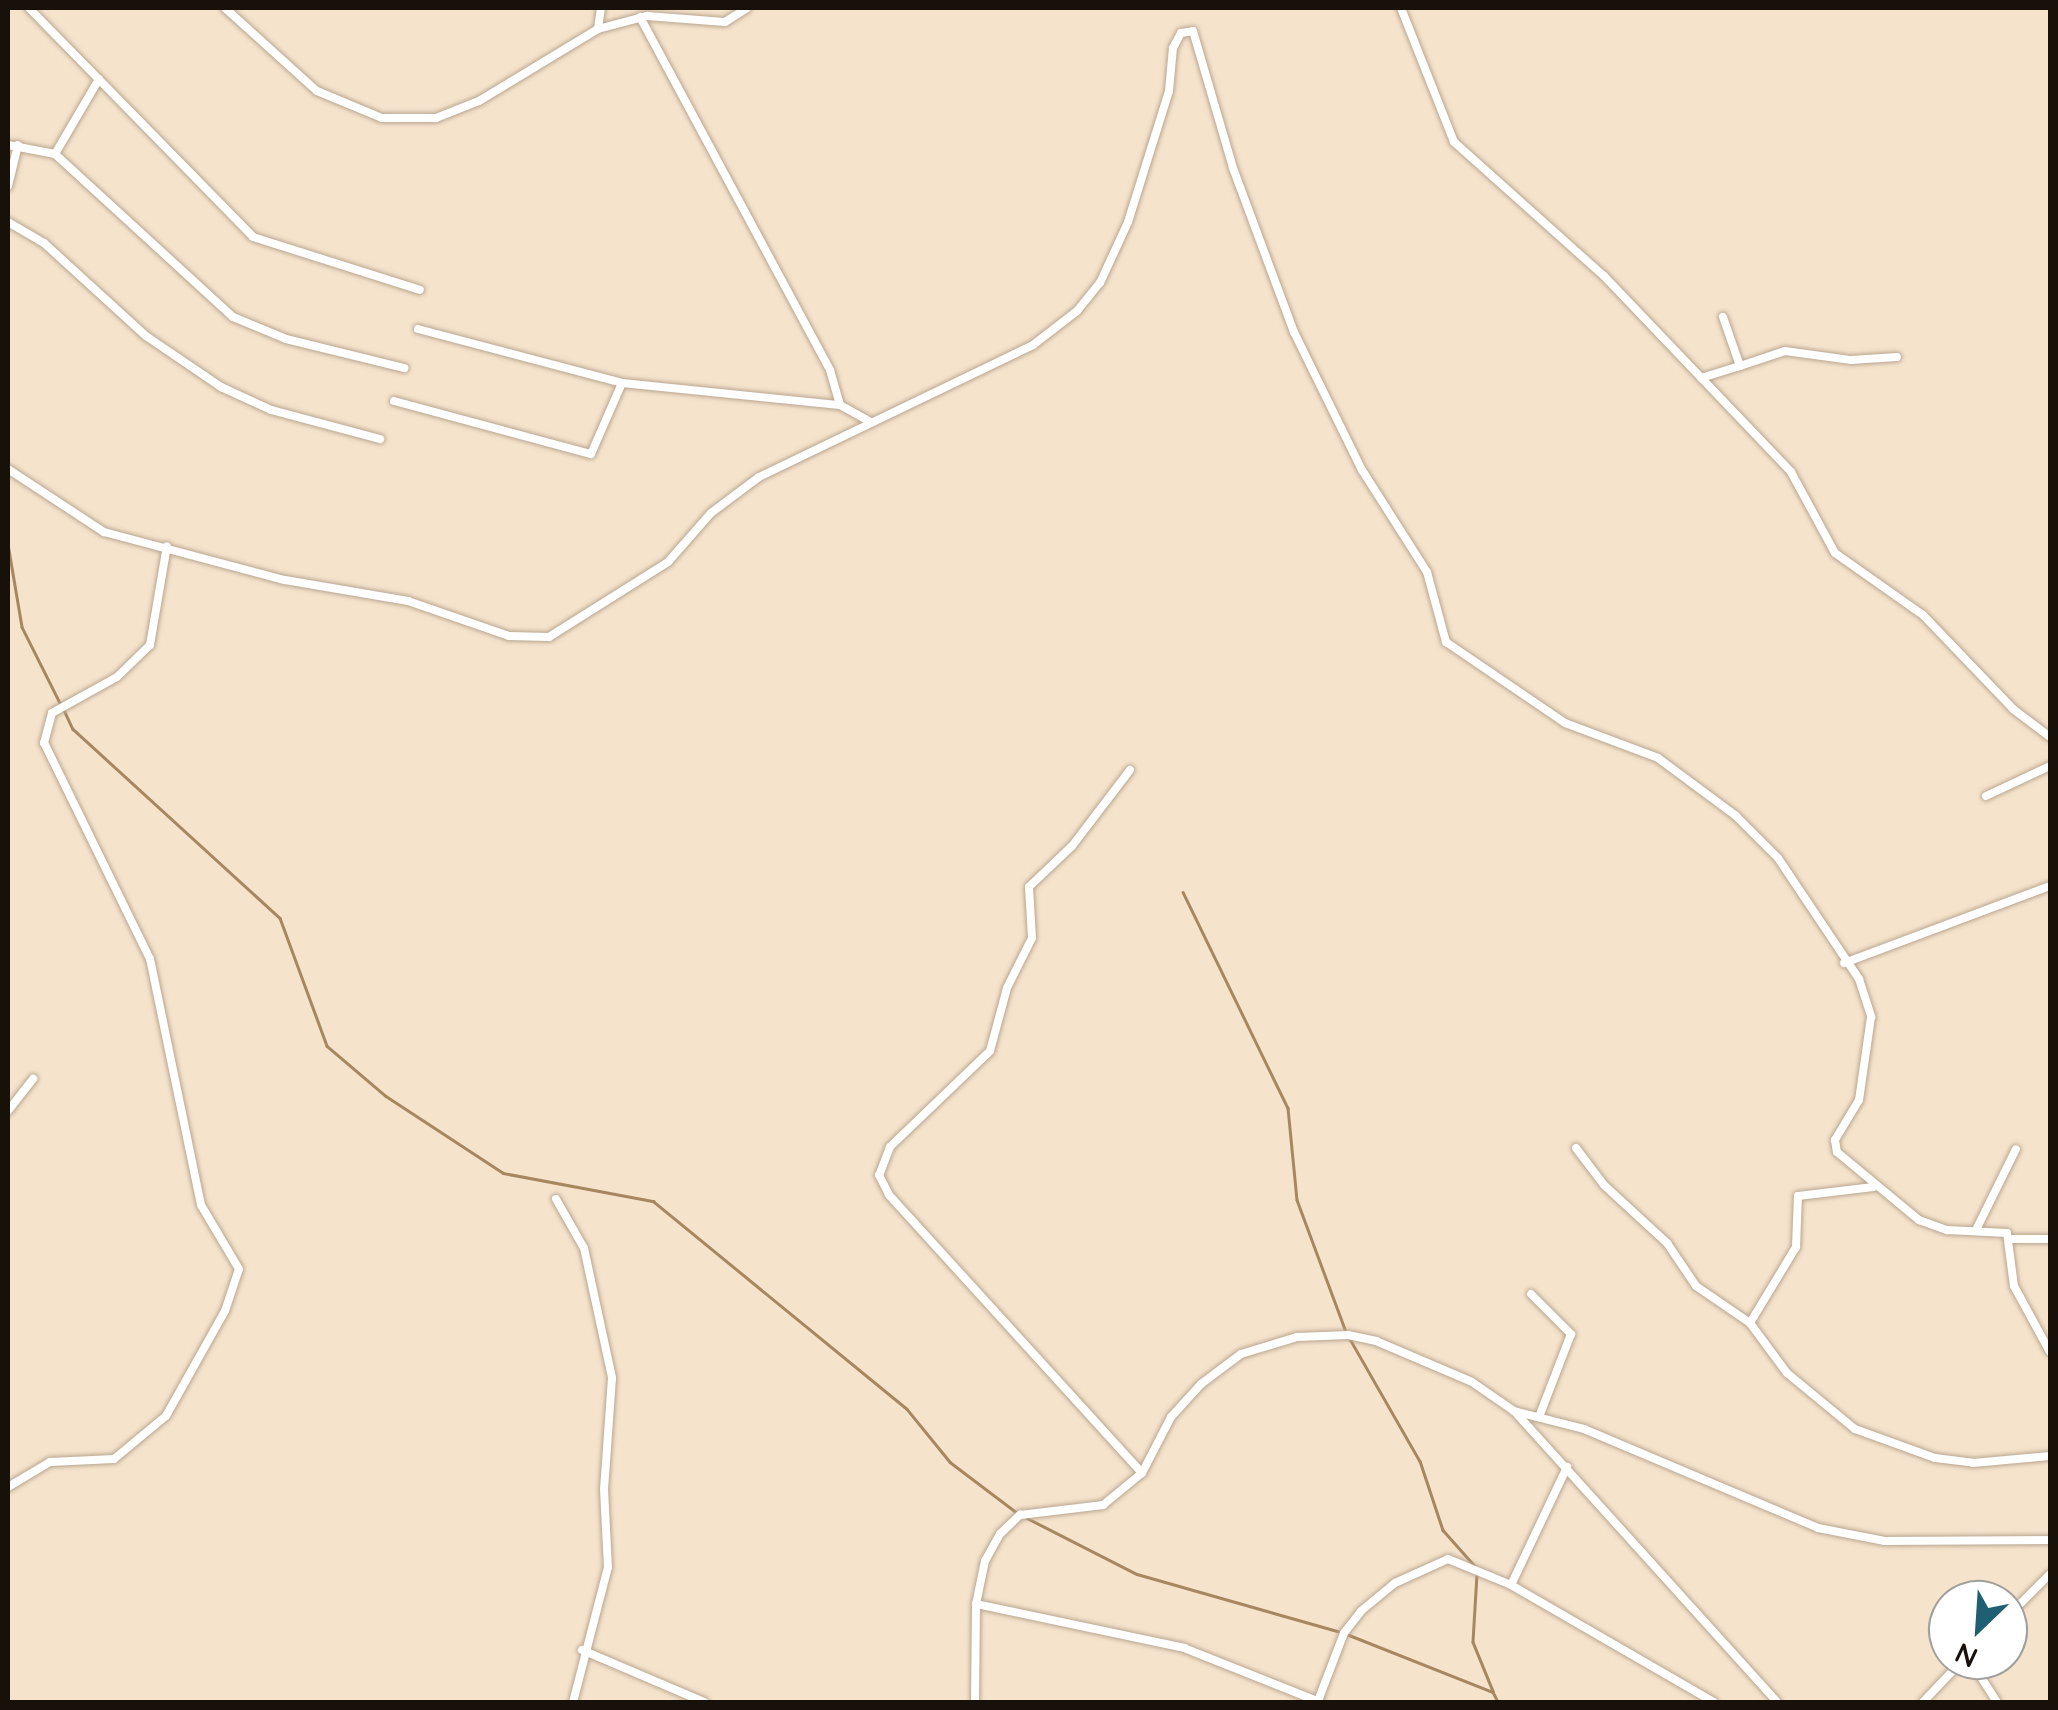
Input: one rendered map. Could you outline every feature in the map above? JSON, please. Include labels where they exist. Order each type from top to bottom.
[{"type":"street","points":[[29,8],[253,238],[420,290]]},
{"type":"street","points":[[225,8],[317,92],[382,118],[436,118],[479,101],[598,28],[640,17],[715,23],[746,8]]},
{"type":"street","points":[[598,28],[602,8]]},
{"type":"street","points":[[1401,8],[1454,142],[1604,276],[1791,472],[1835,553],[1923,615],[2008,704],[2050,737]]},
{"type":"street","points":[[640,17],[830,370],[840,405]]},
{"type":"street","points":[[8,469],[104,532],[274,578],[408,600],[509,636],[549,636],[668,562],[711,514],[759,477],[856,434],[869,421],[1033,344],[1091,298],[1145,174],[1169,90],[1173,48],[1181,33],[1193,31],[1233,168],[1301,351],[1383,506],[1427,572],[1446,642],[1565,723],[1658,758],[1736,816],[1799,884],[1844,962],[1859,979],[1871,1017],[1858,1100],[1835,1148],[1873,1187],[1934,1226],[2002,1230],[2013,1239],[2050,1240]]},
{"type":"street","points":[[55,154],[99,79]]},
{"type":"street","points":[[8,186],[12,145],[55,154],[234,317],[286,339],[404,368]]},
{"type":"street","points":[[8,222],[44,243],[146,336],[220,387],[271,410],[380,439]]},
{"type":"street","points":[[1723,317],[1740,366]]},
{"type":"street","points":[[418,328],[622,383],[840,405],[869,421]]},
{"type":"street","points":[[1700,378],[1785,351],[1851,360],[1897,356]]},
{"type":"street","points":[[394,401],[590,454],[622,383]]},
{"type":"street","points":[[8,1488],[50,1462],[114,1459],[166,1416],[225,1311],[239,1269],[201,1205],[150,959],[44,743],[52,713],[117,677],[150,645],[167,546]]},
{"type":"street","points":[[1986,796],[2050,766]]},
{"type":"street","points":[[1130,770],[1072,846],[1029,887],[1032,938],[1007,988],[990,1051],[890,1147],[878,1175],[889,1195],[1142,1474]]},
{"type":"street","points":[[1844,962],[2050,886]]},
{"type":"street","points":[[8,1111],[33,1079]]},
{"type":"street","points":[[1576,1148],[1604,1185],[1656,1231],[1696,1286],[1750,1323],[1787,1373],[1827,1410],[1878,1440],[1973,1463],[2050,1456]]},
{"type":"street","points":[[1976,1230],[2016,1149]]},
{"type":"street","points":[[1750,1323],[1796,1247],[1798,1196],[1873,1187]]},
{"type":"street","points":[[556,1199],[584,1248],[612,1378],[604,1489],[608,1568],[602,1610],[582,1650],[573,1702]]},
{"type":"street","points":[[2013,1239],[2014,1286],[2050,1352]]},
{"type":"street","points":[[1531,1294],[1571,1334],[1539,1417]]},
{"type":"street","points":[[975,1702],[976,1604],[990,1548],[1020,1515],[1089,1510],[1142,1474],[1172,1417],[1201,1384],[1241,1354],[1297,1337],[1348,1334],[1376,1341],[1472,1382],[1514,1411],[1778,1702]]},
{"type":"street","points":[[1514,1411],[1584,1428],[1818,1528],[1885,1541],[2050,1540]]},
{"type":"street","points":[[1511,1585],[1568,1467]]},
{"type":"street","points":[[976,1604],[998,1604],[1184,1648],[1319,1702],[1344,1633],[1404,1577],[1448,1559],[1511,1585],[1714,1702]]},
{"type":"street","points":[[2028,1596],[2050,1574]]},
{"type":"street","points":[[981,1587],[998,1604]]},
{"type":"street","points":[[582,1650],[704,1702]]},
{"type":"street","points":[[1923,1702],[1946,1680]]},
{"type":"street","points":[[1981,1680],[1997,1702]]},
{"type":"waterway","points":[[8,544],[22,627],[60,703]]},
{"type":"waterway","points":[[64,710],[73,729],[280,918],[327,1046],[386,1096],[503,1173],[653,1201],[907,1409],[950,1462],[1020,1515]]},
{"type":"waterway","points":[[1183,892],[1288,1108],[1297,1200],[1346,1332]]},
{"type":"waterway","points":[[1350,1339],[1420,1461],[1443,1530],[1475,1566]]},
{"type":"waterway","points":[[1027,1518],[1137,1574],[1344,1633],[1493,1692],[1498,1702]]},
{"type":"waterway","points":[[1477,1574],[1473,1642],[1493,1691]]}]
